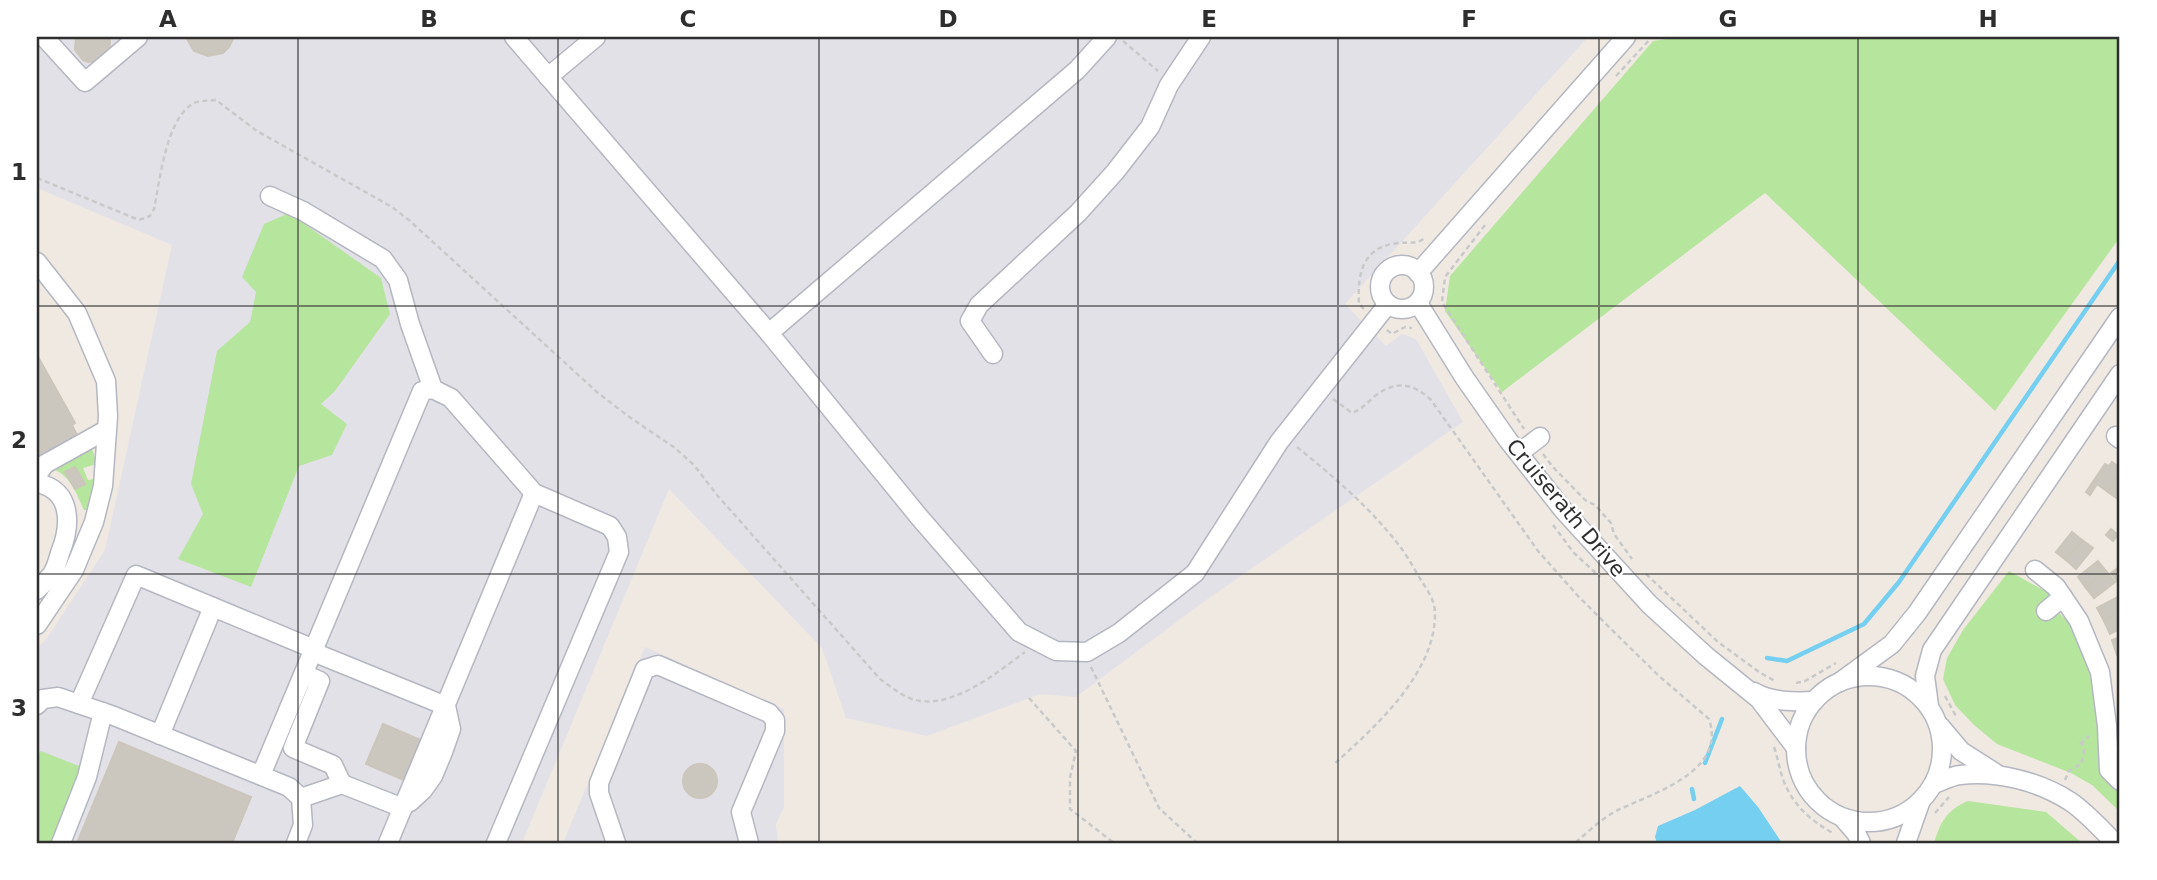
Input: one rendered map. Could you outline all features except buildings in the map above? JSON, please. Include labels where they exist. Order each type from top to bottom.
[{"type":"street","points":[[44,37],[85,82],[138,37]]},
{"type":"street","points":[[514,37],[769,333],[1018,632],[1056,651],[1087,652],[1119,633],[1195,573],[1283,437],[1388,304]]},
{"type":"street","points":[[548,77],[596,37]]},
{"type":"street","points":[[993,354],[970,321],[979,305],[1078,213],[1115,172],[1150,127],[1171,82],[1201,37]]},
{"type":"street","points":[[1418,273],[1626,37]]},
{"type":"street","points":[[769,333],[1114,38]]},
{"type":"street","points":[[270,196],[303,211],[383,259],[398,280],[433,389]]},
{"type":"street","points":[[37,262],[77,313],[106,381],[103,486],[93,522],[74,570],[37,625]]},
{"type":"street","points":[[1399,266],[1413,268],[1418,273],[1422,278],[1424,291],[1418,303],[1406,309],[1394,308],[1383,299],[1380,285],[1386,272],[1399,266]]},
{"type":"street","name":"Cruiserath Drive","points":[[1418,303],[1464,377],[1564,511],[1649,604],[1759,699],[1796,748]]},
{"type":"street","points":[[1861,843],[1856,833],[1841,827],[1808,791],[1799,770],[1796,748],[1801,723],[1814,701],[1892,644],[1917,613],[2120,317]]},
{"type":"street","points":[[1997,774],[1961,751],[1938,723],[1929,706],[1924,676],[1932,650],[2120,374]]},
{"type":"street","points":[[261,775],[422,391],[433,389],[451,398],[534,493],[610,526],[617,537],[619,552],[496,843]]},
{"type":"street","points":[[37,475],[45,464],[106,430]]},
{"type":"street","points":[[1519,453],[1535,440]]},
{"type":"street","points":[[37,482],[61,495],[68,514],[66,540],[53,573],[37,590]]},
{"type":"street","points":[[388,843],[534,493]]},
{"type":"street","points":[[2035,570],[2056,587],[2079,621],[2100,672],[2109,770],[2120,781]]},
{"type":"street","points":[[79,704],[136,575],[446,706]]},
{"type":"street","points":[[2046,611],[2063,597]]},
{"type":"street","points":[[160,735],[213,607]]},
{"type":"street","points":[[616,843],[599,793],[599,783],[645,669],[658,665],[769,713],[775,720],[775,731],[741,812],[749,843]]},
{"type":"street","points":[[304,674],[320,681],[293,748],[333,765],[342,784]]},
{"type":"street","points":[[1840,682],[1864,676],[1889,678],[1911,689],[1929,706]]},
{"type":"street","name":"Cruiserath Drive","points":[[1745,687],[1759,695],[1792,702],[1814,701]]},
{"type":"street","points":[[37,705],[43,699],[58,696],[289,788],[301,798],[303,825],[296,843]]},
{"type":"street","points":[[403,808],[423,790],[433,776],[451,729],[446,706]]},
{"type":"street","points":[[61,843],[87,777],[103,712]]},
{"type":"street","points":[[1906,843],[1920,803],[1934,784],[1942,762],[1938,723]]},
{"type":"street","points":[[1934,784],[1958,775],[1997,774],[2029,782],[2078,808],[2115,843]]},
{"type":"street","points":[[301,798],[342,784],[403,808]]},
{"type":"street","points":[[1841,827],[1884,821],[1903,814],[1920,803]]},
{"type":"path","points":[[1616,76],[1652,37]]},
{"type":"path","points":[[1114,38],[1171,82]]},
{"type":"path","points":[[37,178],[139,219],[150,216],[154,209],[169,139],[180,116],[195,102],[216,100],[257,131],[392,207],[598,393],[676,448],[694,465],[717,495],[880,679],[908,698],[936,702],[965,692],[1038,642]]},
{"type":"path","points":[[1485,224],[1445,277],[1443,302],[1535,440],[1569,483],[1611,523],[1614,534],[1637,566],[1718,642],[1759,672],[1782,683]]},
{"type":"path","points":[[1359,304],[1358,285],[1362,268],[1370,255],[1384,246],[1420,242],[1431,233]]},
{"type":"path","points":[[1320,390],[1352,412],[1361,410],[1388,388],[1402,386],[1419,389],[1432,400],[1538,551],[1613,631],[1709,719],[1712,729],[1710,747],[1703,762],[1684,779],[1615,811],[1574,843]]},
{"type":"path","points":[[1283,437],[1366,508],[1401,548],[1433,599],[1435,613],[1431,642],[1420,670],[1392,707],[1333,765]]},
{"type":"path","points":[[1083,652],[1158,808],[1197,843]]},
{"type":"path","points":[[1793,684],[1805,681],[1838,662]]},
{"type":"path","points":[[1944,694],[1960,724]]},
{"type":"path","points":[[1029,698],[1076,751],[1070,777],[1070,809],[1114,843]]},
{"type":"path","points":[[2057,795],[2069,771],[2081,764],[2084,752],[2082,742]]},
{"type":"path","points":[[1772,743],[1784,782],[1795,802],[1814,821],[1841,827]]},
{"type":"path","points":[[1931,819],[1948,797]]},
{"type":"shaded area","points":[[37,37],[1588,37],[1345,304],[1386,346],[1402,334],[1416,339],[1463,422],[1202,603],[1076,697],[1040,694],[927,736],[846,718],[822,648],[669,489],[522,843],[37,843],[37,649],[105,550],[172,245],[37,188]]},
{"type":"shaded area","points":[[645,647],[784,709],[784,807],[776,824],[778,843],[563,843]]},
{"type":"green space","points":[[1679,37],[2120,37],[2120,237],[1995,411],[1765,193],[1502,392],[1445,311],[1450,276],[1653,41]]},
{"type":"green space","points":[[289,213],[381,278],[390,314],[335,391],[321,404],[347,424],[332,455],[299,466],[251,587],[178,559],[203,514],[191,484],[217,351],[250,322],[256,292],[242,277],[264,224]]},
{"type":"green space","points":[[92,449],[97,464],[83,468],[88,480],[94,479],[95,492],[89,510],[84,510],[69,482],[55,470],[58,465]]},
{"type":"green space","points":[[2009,571],[2052,595],[2057,611],[2076,630],[2095,665],[2120,788],[2120,812],[2092,785],[2071,773],[1997,744],[1955,705],[1943,679],[1947,658],[1963,630]]},
{"type":"green space","points":[[41,751],[84,768],[54,843],[37,843],[37,755]]},
{"type":"green space","points":[[1968,801],[2046,812],[2082,843],[1934,843],[1946,817]]},
{"type":"water","points":[[1740,786],[1782,843],[1657,843],[1655,837],[1658,826]]},
{"type":"waterway","points":[[1767,658],[1787,661],[1864,624],[1899,582],[2120,260]]},
{"type":"waterway","points":[[1705,763],[1722,719]]},
{"type":"waterway","points":[[1692,789],[1694,799]]}]
